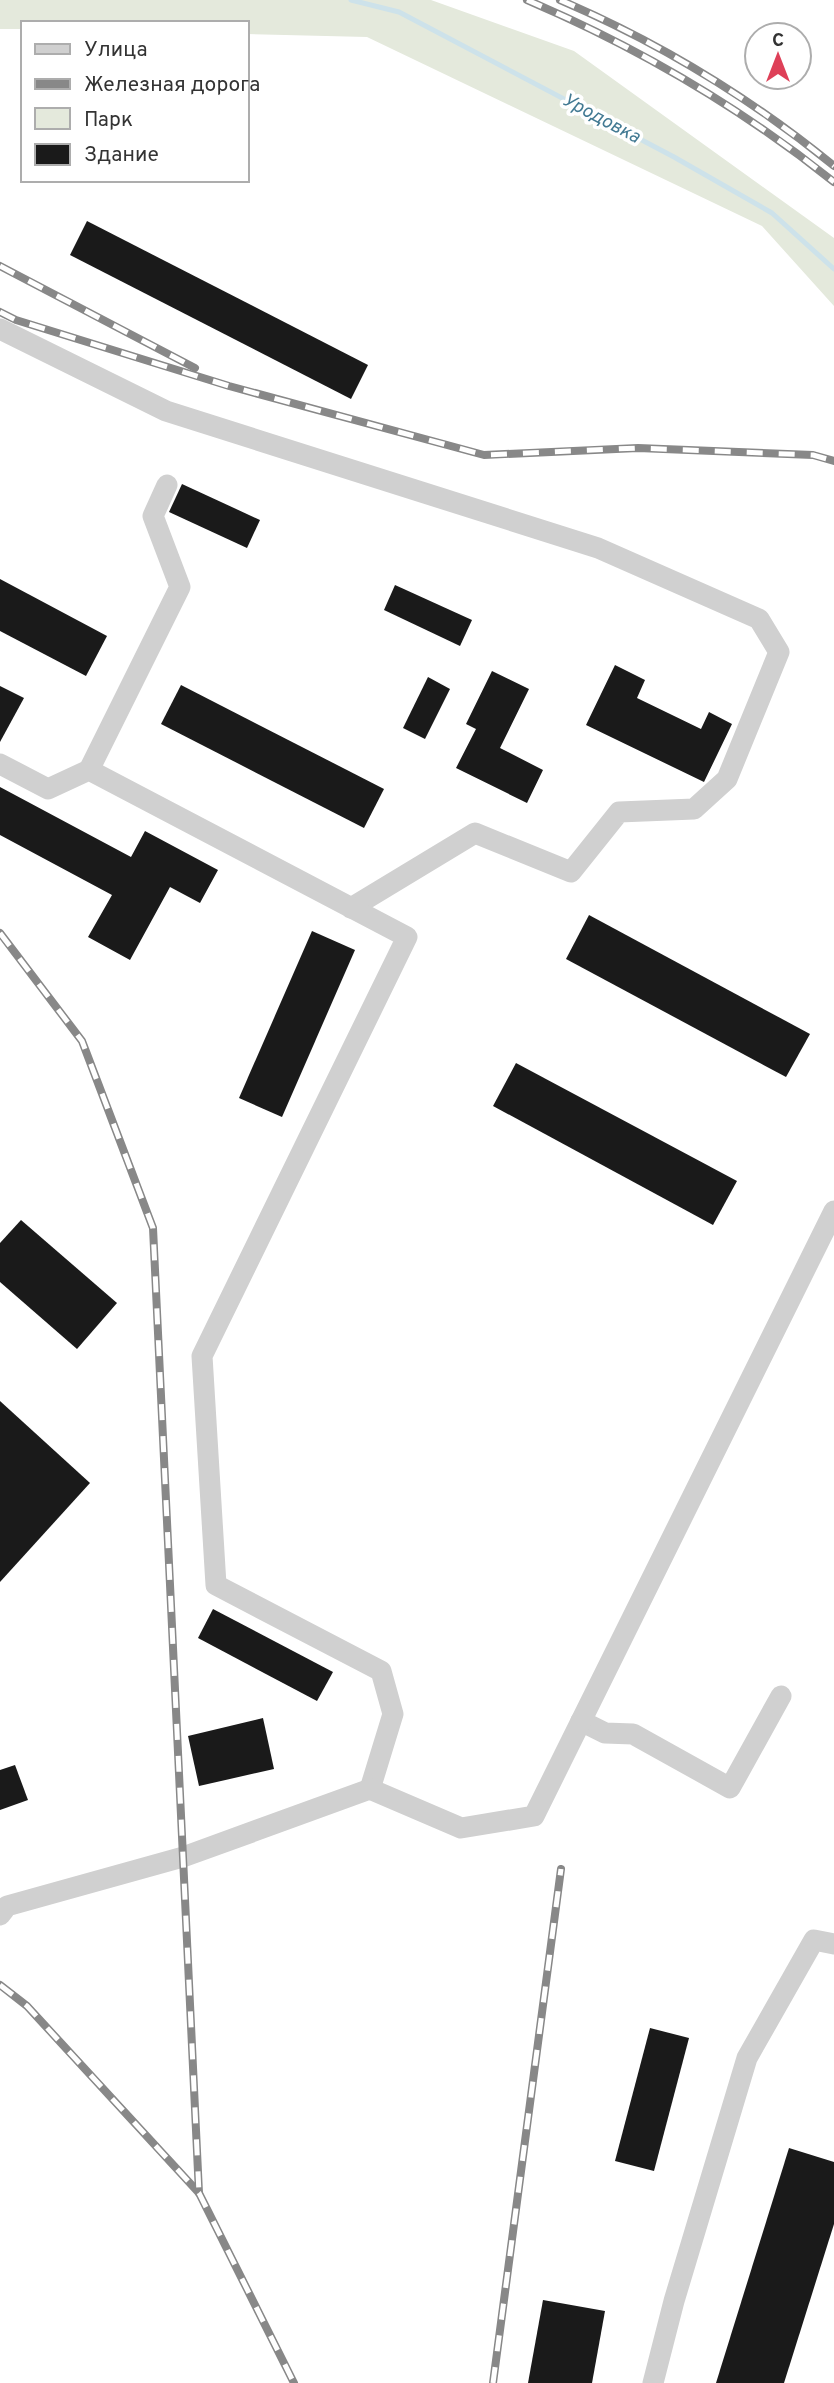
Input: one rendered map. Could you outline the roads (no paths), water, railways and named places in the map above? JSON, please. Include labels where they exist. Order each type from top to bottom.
[{"type":"street","points":[[0,329],[166,411],[598,548],[760,619],[779,652],[727,779],[694,809],[620,812],[571,872],[475,833],[351,908]]},
{"type":"street","points":[[0,764],[48,789],[89,770],[180,587],[153,516],[167,485]]},
{"type":"street","points":[[89,770],[407,937],[202,1356],[216,1586],[381,1671],[393,1714],[370,1789]]},
{"type":"street","points":[[0,1916],[6,1906],[183,1857],[370,1789],[461,1828],[534,1816],[834,1211]]},
{"type":"street","points":[[581,1721],[605,1733],[633,1734],[730,1788],[781,1696]]},
{"type":"street","points":[[653,2383],[674,2301],[747,2059],[814,1940],[834,1944]]},
{"type":"waterway","name":"Уродовка","points":[[351,0],[399,12],[674,157],[772,213],[834,269]]},
{"type":"railway","points":[[527,0],[648,58],[686,80],[762,129],[834,182]]},
{"type":"railway","points":[[560,0],[633,34],[703,74],[803,141],[834,166]]},
{"type":"railway","points":[[0,266],[195,368]]},
{"type":"railway","points":[[0,312],[16,320],[229,386],[484,455],[638,448],[813,455],[834,461]]},
{"type":"railway","points":[[0,933],[82,1041],[153,1228],[199,2193]]},
{"type":"railway","points":[[493,2383],[561,1869]]},
{"type":"railway","points":[[0,1985],[27,2006],[199,2193],[294,2383]]}]
